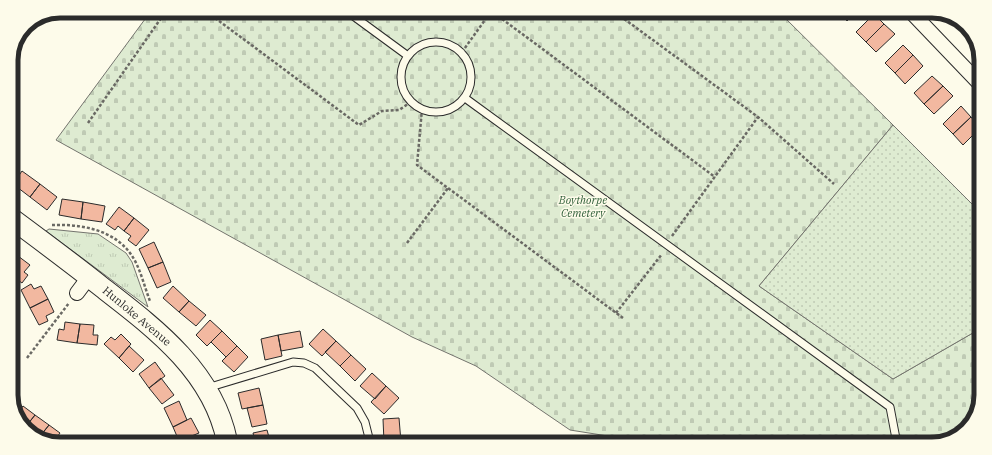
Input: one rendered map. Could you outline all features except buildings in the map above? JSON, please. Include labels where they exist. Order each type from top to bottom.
[{"type":"street","points":[[917,18],[974,78]]},
{"type":"street","name":"Hunloke Avenue","points":[[18,223],[144,319],[182,354],[206,388],[218,412],[226,437]]},
{"type":"street","points":[[77,293],[89,277]]},
{"type":"lane","points":[[356,18],[408,56]]},
{"type":"lane","points":[[440,42],[452,45],[462,52],[469,63],[472,75],[470,87],[465,98],[457,106],[446,111],[434,112],[422,109],[411,102],[404,91],[401,79],[402,67],[408,56],[422,45],[440,42]]},
{"type":"lane","points":[[465,98],[890,407],[896,437]]},
{"type":"lane","points":[[206,388],[293,362],[304,363],[315,368],[357,408],[365,422],[369,437]]},
{"type":"path","points":[[88,123],[162,18]]},
{"type":"path","points":[[216,18],[359,125],[382,111],[399,110],[411,102]]},
{"type":"path","points":[[462,52],[486,18]]},
{"type":"path","points":[[501,18],[715,176]]},
{"type":"path","points":[[623,18],[758,117],[834,184]]},
{"type":"path","points":[[422,109],[417,166],[623,318]]},
{"type":"path","points":[[616,313],[667,245],[758,117]]},
{"type":"path","points":[[407,243],[448,188]]},
{"type":"path","points":[[31,233],[43,226],[66,225],[100,231],[130,252],[135,260],[152,305],[144,319]]},
{"type":"path","points":[[27,358],[77,293]]},
{"type":"green space","name":"Boythorpe Cemetery","points":[[146,18],[785,18],[893,125],[759,286],[893,379],[974,332],[974,395],[971,411],[960,427],[951,433],[932,437],[614,437],[570,430],[476,366],[412,337],[56,140]]},
{"type":"green space","points":[[893,125],[974,206],[974,332],[893,379],[759,286]]},
{"type":"green space","points":[[49,229],[98,234],[126,253],[132,262],[148,307],[46,231]]}]
